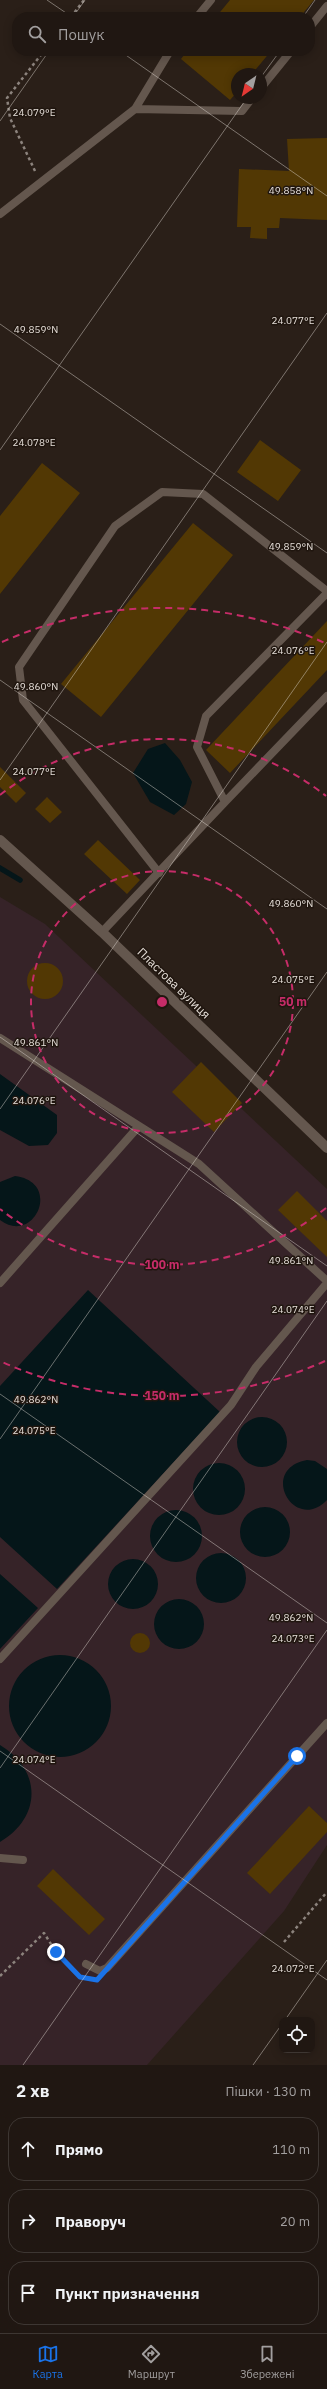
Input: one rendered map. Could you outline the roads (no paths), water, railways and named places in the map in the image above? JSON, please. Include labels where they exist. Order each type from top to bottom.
[{"type":"street","name":"Пластова вулиця","points":[[0,840],[102,932],[327,1148]]},
{"type":"lane","points":[[201,12],[211,0]]},
{"type":"lane","points":[[315,21],[327,6]]},
{"type":"lane","points":[[0,214],[135,109],[167,56]]},
{"type":"lane","points":[[267,81],[287,56]]},
{"type":"lane","points":[[135,109],[242,111],[247,104]]},
{"type":"lane","points":[[158,873],[22,700],[19,667],[115,526],[162,492],[203,494],[327,592],[206,716],[197,747],[225,802]]},
{"type":"lane","points":[[102,932],[327,696]]},
{"type":"lane","points":[[0,1038],[199,1164],[327,1282],[256,1368],[231,1405],[0,1659]]},
{"type":"lane","points":[[0,1283],[139,1126]]},
{"type":"lane","points":[[86,1964],[100,1971],[107,1968],[327,1723]]},
{"type":"lane","points":[[0,1858],[23,1860]]},
{"type":"waterway","points":[[0,868],[20,880]]}]
